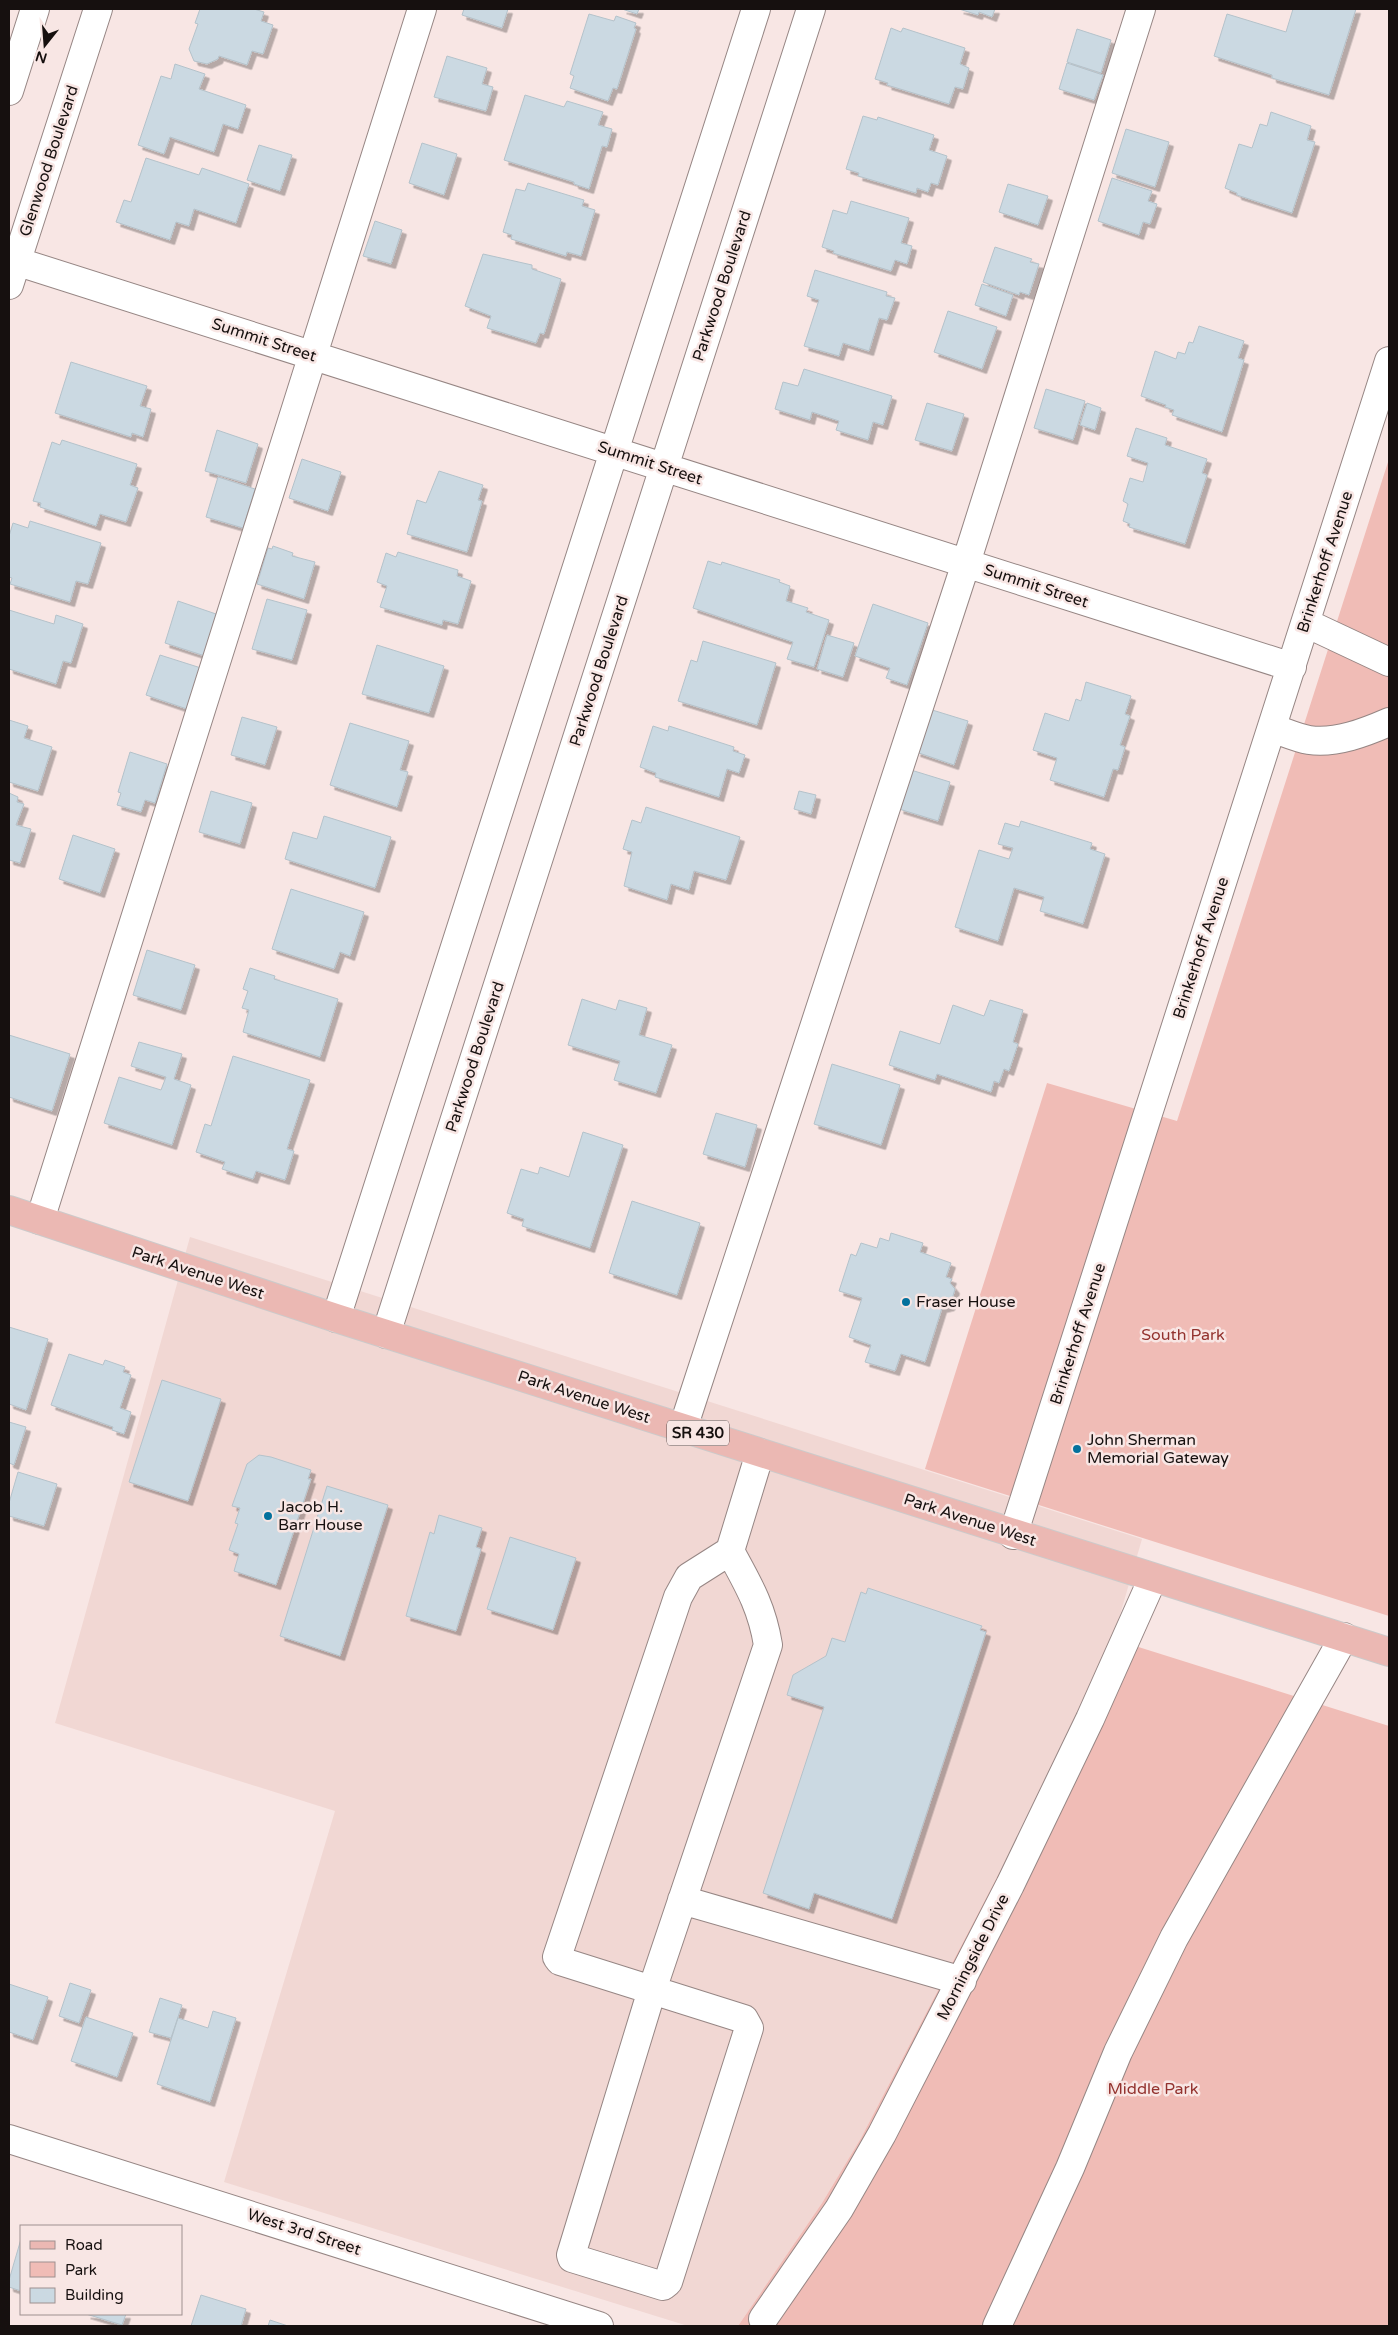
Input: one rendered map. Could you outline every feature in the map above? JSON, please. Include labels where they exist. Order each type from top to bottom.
[{"type":"main road","name":"Park Avenue West","points":[[9,1210],[336,1318],[1389,1652]]},
{"type":"street","points":[[9,91],[35,9]]},
{"type":"street","name":"Glenwood Boulevard","points":[[11,269],[98,9]]},
{"type":"street","points":[[40,1220],[422,9]]},
{"type":"street","points":[[336,1318],[756,9]]},
{"type":"street","name":"Parkwood Boulevard","points":[[386,1334],[811,9]]},
{"type":"street","points":[[683,1428],[966,563],[1141,9]]},
{"type":"street","name":"Summit Street","points":[[11,269],[313,356],[1292,667]]},
{"type":"street","name":"Brinkerhoff Avenue","points":[[1013,1534],[1389,361]]},
{"type":"street","points":[[1306,623],[1389,662]]},
{"type":"street","points":[[1272,728],[1309,740],[1326,740],[1368,731],[1389,722]]},
{"type":"street","points":[[730,1551],[758,1602],[764,1620],[768,1645],[652,1990],[571,2257],[663,2286],[668,2282],[749,2028],[744,2019],[652,1990],[560,1960],[557,1957],[678,1597],[689,1577],[730,1551],[760,1453]]},
{"type":"street","name":"Morningside Drive","points":[[763,2319],[839,2210],[882,2134],[962,1981],[1086,1728],[1153,1578]]},
{"type":"street","points":[[997,2326],[1070,2168],[1118,2052],[1174,1938],[1344,1637]]},
{"type":"street","points":[[682,1900],[962,1981]]},
{"type":"street","name":"West 3rd Street","points":[[9,2139],[598,2326]]},
{"type":"shaded area","points":[[190,1237],[1142,1539],[1113,1639],[1057,1762],[861,2138],[822,2203],[738,2326],[688,2326],[224,2182],[335,1811],[55,1723]]},
{"type":"green space","name":"South Park","points":[[1389,459],[1389,1616],[925,1469],[1047,1083],[1177,1121]]},
{"type":"green space","name":"Middle Park","points":[[1113,1639],[1389,1726],[1389,2326],[738,2326],[822,2203],[861,2138],[1057,1762]]},
{"type":"building","points":[[200,9],[254,9],[264,12],[261,21],[273,25],[263,54],[252,51],[247,65],[219,56],[218,59],[207,64],[194,61],[189,49],[198,24],[195,23]]},
{"type":"building","points":[[464,9],[508,9],[502,28],[462,15]]},
{"type":"building","points":[[622,9],[639,9],[637,14]]},
{"type":"building","points":[[959,9],[995,9],[992,17],[979,12],[978,15]]},
{"type":"building","points":[[1293,9],[1356,9],[1329,95],[1272,78],[1272,75],[1214,56],[1227,14],[1286,32]]},
{"type":"building","points":[[589,14],[614,21],[616,16],[636,23],[634,28],[636,29],[617,89],[613,88],[608,101],[570,88],[574,76],[570,74]]},
{"type":"building","points":[[891,28],[901,32],[903,28],[965,48],[960,64],[969,68],[963,89],[955,87],[949,104],[887,85],[888,83],[875,79]]},
{"type":"building","points":[[1077,29],[1111,40],[1101,73],[1067,62]]},
{"type":"building","points":[[447,56],[487,68],[482,84],[493,87],[486,111],[434,97]]},
{"type":"building","points":[[1067,63],[1103,75],[1094,100],[1059,89]]},
{"type":"building","points":[[175,64],[205,74],[199,89],[246,105],[238,129],[223,124],[214,152],[170,137],[164,154],[138,145],[161,76],[171,79]]},
{"type":"building","points":[[525,95],[564,107],[567,101],[603,112],[598,125],[612,129],[607,147],[602,146],[589,189],[574,184],[574,182],[504,160]]},
{"type":"building","points":[[1271,112],[1311,126],[1307,140],[1315,142],[1292,213],[1237,195],[1237,193],[1225,188],[1239,144],[1252,148],[1260,124],[1267,126]]},
{"type":"building","points":[[863,116],[877,120],[878,117],[934,135],[929,150],[947,156],[938,185],[931,183],[928,192],[917,188],[916,193],[858,176],[859,173],[846,169]]},
{"type":"building","points":[[1126,129],[1169,142],[1155,187],[1112,173]]},
{"type":"building","points":[[422,143],[457,154],[444,195],[409,183]]},
{"type":"building","points":[[259,145],[292,155],[280,191],[247,180]]},
{"type":"building","points":[[146,158],[199,175],[202,168],[249,184],[236,223],[194,209],[189,226],[176,222],[170,240],[116,222],[124,200],[131,202]]},
{"type":"building","points":[[1112,178],[1152,191],[1148,201],[1157,204],[1150,224],[1143,222],[1139,235],[1098,221]]},
{"type":"building","points":[[528,183],[584,200],[582,206],[595,210],[581,256],[567,252],[566,256],[511,239],[512,235],[503,232],[516,189],[525,191]]},
{"type":"building","points":[[1008,184],[1048,196],[1038,225],[999,212]]},
{"type":"building","points":[[851,201],[909,218],[901,243],[912,246],[907,264],[895,260],[891,271],[833,253],[834,251],[822,247],[833,210],[847,214]]},
{"type":"building","points":[[375,221],[402,230],[391,264],[363,256]]},
{"type":"building","points":[[995,247],[1032,259],[1030,262],[1039,264],[1029,295],[1020,292],[1019,295],[983,282]]},
{"type":"building","points":[[483,254],[532,265],[532,269],[561,279],[544,334],[540,333],[536,343],[487,328],[491,316],[465,306]]},
{"type":"building","points":[[815,270],[887,292],[886,296],[895,298],[887,320],[879,318],[869,351],[843,343],[839,356],[804,346],[819,300],[807,296]]},
{"type":"building","points":[[982,284],[1013,295],[1006,316],[975,305]]},
{"type":"building","points":[[948,311],[997,327],[982,369],[934,352]]},
{"type":"building","points":[[1199,326],[1244,341],[1238,358],[1244,360],[1222,432],[1172,415],[1174,410],[1165,407],[1166,405],[1141,396],[1155,351],[1176,359],[1178,352],[1185,354],[1189,342],[1193,343]]},
{"type":"building","points":[[71,362],[147,386],[140,406],[151,409],[143,437],[132,433],[131,437],[55,413]]},
{"type":"building","points":[[804,369],[892,396],[883,425],[873,422],[868,440],[836,430],[839,421],[812,412],[810,420],[775,409],[783,382],[798,386]]},
{"type":"building","points":[[1046,389],[1085,401],[1073,440],[1034,428]]},
{"type":"building","points":[[927,403],[964,414],[952,451],[915,440]]},
{"type":"building","points":[[1087,403],[1101,408],[1095,430],[1080,425]]},
{"type":"building","points":[[1136,428],[1167,438],[1165,445],[1207,459],[1202,473],[1207,475],[1185,544],[1129,527],[1130,524],[1123,521],[1128,504],[1123,501],[1130,478],[1143,482],[1148,463],[1127,456]]},
{"type":"building","points":[[217,430],[258,444],[246,483],[205,471]]},
{"type":"building","points":[[62,440],[137,464],[130,485],[138,488],[126,522],[100,514],[96,526],[40,507],[41,503],[33,501],[52,442],[60,445]]},
{"type":"building","points":[[302,459],[341,472],[328,511],[289,498]]},
{"type":"building","points":[[439,471],[483,485],[478,500],[482,501],[467,552],[407,534],[417,500],[426,503]]},
{"type":"building","points":[[218,477],[255,489],[243,528],[206,517]]},
{"type":"building","points":[[30,521],[101,543],[88,584],[76,581],[70,602],[10,584],[12,578],[9,577],[9,536],[13,523],[28,528]]},
{"type":"building","points":[[273,546],[293,553],[292,556],[315,562],[304,599],[257,584],[268,548],[272,549]]},
{"type":"building","points":[[398,552],[458,570],[457,576],[471,581],[458,624],[443,620],[442,625],[380,607],[387,586],[377,582],[386,553],[396,557]]},
{"type":"building","points":[[708,561],[721,565],[722,562],[780,580],[779,582],[790,586],[786,601],[808,608],[806,612],[829,620],[814,667],[787,659],[793,642],[693,608]]},
{"type":"building","points":[[267,599],[307,610],[292,660],[252,649]]},
{"type":"building","points":[[178,601],[219,615],[205,656],[165,643]]},
{"type":"building","points":[[873,604],[928,623],[907,685],[886,678],[890,668],[855,656]]},
{"type":"building","points":[[9,610],[54,624],[56,615],[83,624],[71,663],[63,661],[56,684],[9,669]]},
{"type":"building","points":[[827,635],[854,643],[843,677],[817,669]]},
{"type":"building","points":[[703,641],[776,663],[757,725],[678,701],[691,660],[697,662]]},
{"type":"building","points":[[377,645],[444,666],[429,713],[362,694]]},
{"type":"building","points":[[160,655],[201,668],[187,709],[146,695]]},
{"type":"building","points":[[1086,682],[1131,696],[1125,714],[1130,716],[1120,745],[1125,747],[1118,770],[1113,769],[1104,797],[1050,780],[1057,758],[1033,750],[1045,713],[1069,721],[1076,699],[1081,701]]},
{"type":"building","points":[[929,709],[968,721],[954,765],[916,752]]},
{"type":"building","points":[[242,717],[277,727],[265,765],[231,755]]},
{"type":"building","points":[[9,720],[28,726],[24,738],[52,747],[38,791],[9,782]]},
{"type":"building","points":[[350,723],[409,741],[400,770],[408,772],[397,807],[330,785]]},
{"type":"building","points":[[653,726],[668,731],[669,726],[734,747],[733,751],[745,755],[739,773],[727,769],[719,797],[655,777],[656,773],[640,767]]},
{"type":"building","points":[[130,752],[167,764],[155,803],[145,800],[141,812],[117,805],[121,793],[118,792]]},
{"type":"building","points":[[911,770],[950,782],[938,821],[899,809]]},
{"type":"building","points":[[211,791],[252,803],[240,844],[199,832]]},
{"type":"building","points":[[799,791],[816,795],[811,814],[794,809]]},
{"type":"building","points":[[9,793],[18,797],[17,802],[24,804],[16,825],[31,829],[20,863],[9,860]]},
{"type":"building","points":[[646,807],[740,837],[726,880],[694,871],[689,890],[671,884],[667,900],[624,886],[632,852],[623,849],[632,820],[641,823]]},
{"type":"building","points":[[324,816],[391,837],[375,888],[285,859],[293,832],[317,839]]},
{"type":"building","points":[[1021,821],[1092,843],[1090,849],[1105,854],[1083,924],[1040,911],[1044,897],[1014,888],[998,941],[955,927],[979,850],[1009,859],[1013,848],[998,844],[1005,823],[1019,827]]},
{"type":"building","points":[[73,835],[115,849],[100,893],[59,879]]},
{"type":"building","points":[[291,889],[364,912],[350,956],[340,952],[334,969],[272,949]]},
{"type":"building","points":[[147,950],[195,965],[181,1010],[133,995]]},
{"type":"building","points":[[250,968],[275,976],[274,979],[338,999],[320,1057],[243,1032],[249,1010],[242,1008],[248,991],[243,989]]},
{"type":"building","points":[[582,999],[616,1010],[619,1000],[647,1008],[639,1035],[672,1045],[656,1093],[614,1080],[620,1061],[568,1045]]},
{"type":"building","points":[[990,1000],[1023,1010],[1013,1042],[1018,1044],[1009,1071],[1004,1069],[999,1083],[994,1081],[991,1092],[937,1074],[935,1080],[889,1065],[900,1031],[940,1044],[953,1005],[984,1016]]},
{"type":"building","points":[[9,1035],[70,1054],[52,1111],[9,1097]]},
{"type":"building","points":[[139,1042],[182,1054],[174,1079],[191,1085],[172,1145],[104,1123],[119,1077],[161,1090],[166,1077],[131,1066]]},
{"type":"building","points":[[233,1056],[310,1080],[287,1149],[294,1151],[285,1180],[256,1171],[253,1179],[222,1169],[225,1162],[196,1152],[205,1124],[211,1126]]},
{"type":"building","points":[[832,1064],[900,1085],[881,1145],[814,1124]]},
{"type":"building","points":[[716,1113],[757,1125],[745,1167],[703,1154]]},
{"type":"building","points":[[583,1132],[623,1145],[590,1248],[522,1226],[524,1219],[507,1213],[521,1169],[538,1174],[540,1167],[569,1177]]},
{"type":"building","points":[[632,1201],[700,1223],[677,1295],[609,1273]]},
{"type":"building","name":"Fraser House","points":[[891,1233],[923,1243],[920,1252],[951,1263],[946,1277],[952,1279],[950,1283],[955,1289],[950,1306],[942,1308],[925,1362],[901,1354],[895,1371],[865,1362],[871,1345],[849,1337],[862,1298],[839,1291],[851,1254],[856,1256],[861,1243],[877,1248],[880,1238],[889,1241]]},
{"type":"building","points":[[9,1327],[48,1339],[26,1410],[9,1404]]},
{"type":"building","points":[[69,1354],[103,1365],[105,1360],[125,1367],[123,1372],[131,1375],[120,1408],[131,1412],[124,1434],[112,1430],[113,1427],[51,1405]]},
{"type":"building","points":[[162,1380],[221,1399],[188,1501],[129,1482]]},
{"type":"building","points":[[9,1422],[26,1427],[14,1465],[9,1463]]},
{"type":"building","name":"Jacob H. Barr House","points":[[259,1455],[311,1470],[308,1479],[311,1479],[276,1585],[234,1571],[239,1554],[229,1550],[238,1524],[235,1523],[240,1508],[232,1506],[247,1464]]},
{"type":"building","points":[[18,1472],[57,1484],[44,1526],[9,1516],[9,1503]]},
{"type":"building","points":[[327,1486],[388,1505],[340,1656],[280,1636]]},
{"type":"building","points":[[439,1515],[482,1528],[476,1547],[481,1549],[456,1631],[406,1616],[430,1532],[434,1534]]},
{"type":"building","points":[[510,1537],[576,1558],[553,1630],[487,1609]]},
{"type":"building","points":[[868,1588],[982,1626],[980,1630],[986,1632],[892,1919],[814,1893],[809,1909],[763,1893],[824,1707],[787,1695],[793,1675],[826,1656],[832,1638],[845,1642],[861,1592],[866,1594]]},
{"type":"building","points":[[70,1983],[91,1990],[79,2023],[59,2016]]},
{"type":"building","points":[[9,1984],[48,1997],[33,2040],[9,2032]]},
{"type":"building","points":[[160,1998],[182,2005],[171,2038],[149,2032]]},
{"type":"building","points":[[213,2011],[236,2018],[210,2102],[157,2084],[178,2018],[208,2028]]},
{"type":"building","points":[[86,2017],[133,2033],[117,2077],[71,2061]]},
{"type":"building","points":[[20,2242],[20,2291],[9,2287],[9,2280]]},
{"type":"building","points":[[201,2295],[246,2309],[241,2326],[191,2326]]},
{"type":"building","points":[[89,2315],[126,2315],[122,2325]]},
{"type":"building","points":[[270,2320],[288,2326],[268,2326]]},
{"type":"place","name":"Fraser House","points":[[906,1302]]},
{"type":"place","name":"John Sherman Memorial Gateway","points":[[1077,1449]]},
{"type":"place","name":"Jacob H. Barr House","points":[[268,1516]]}]
